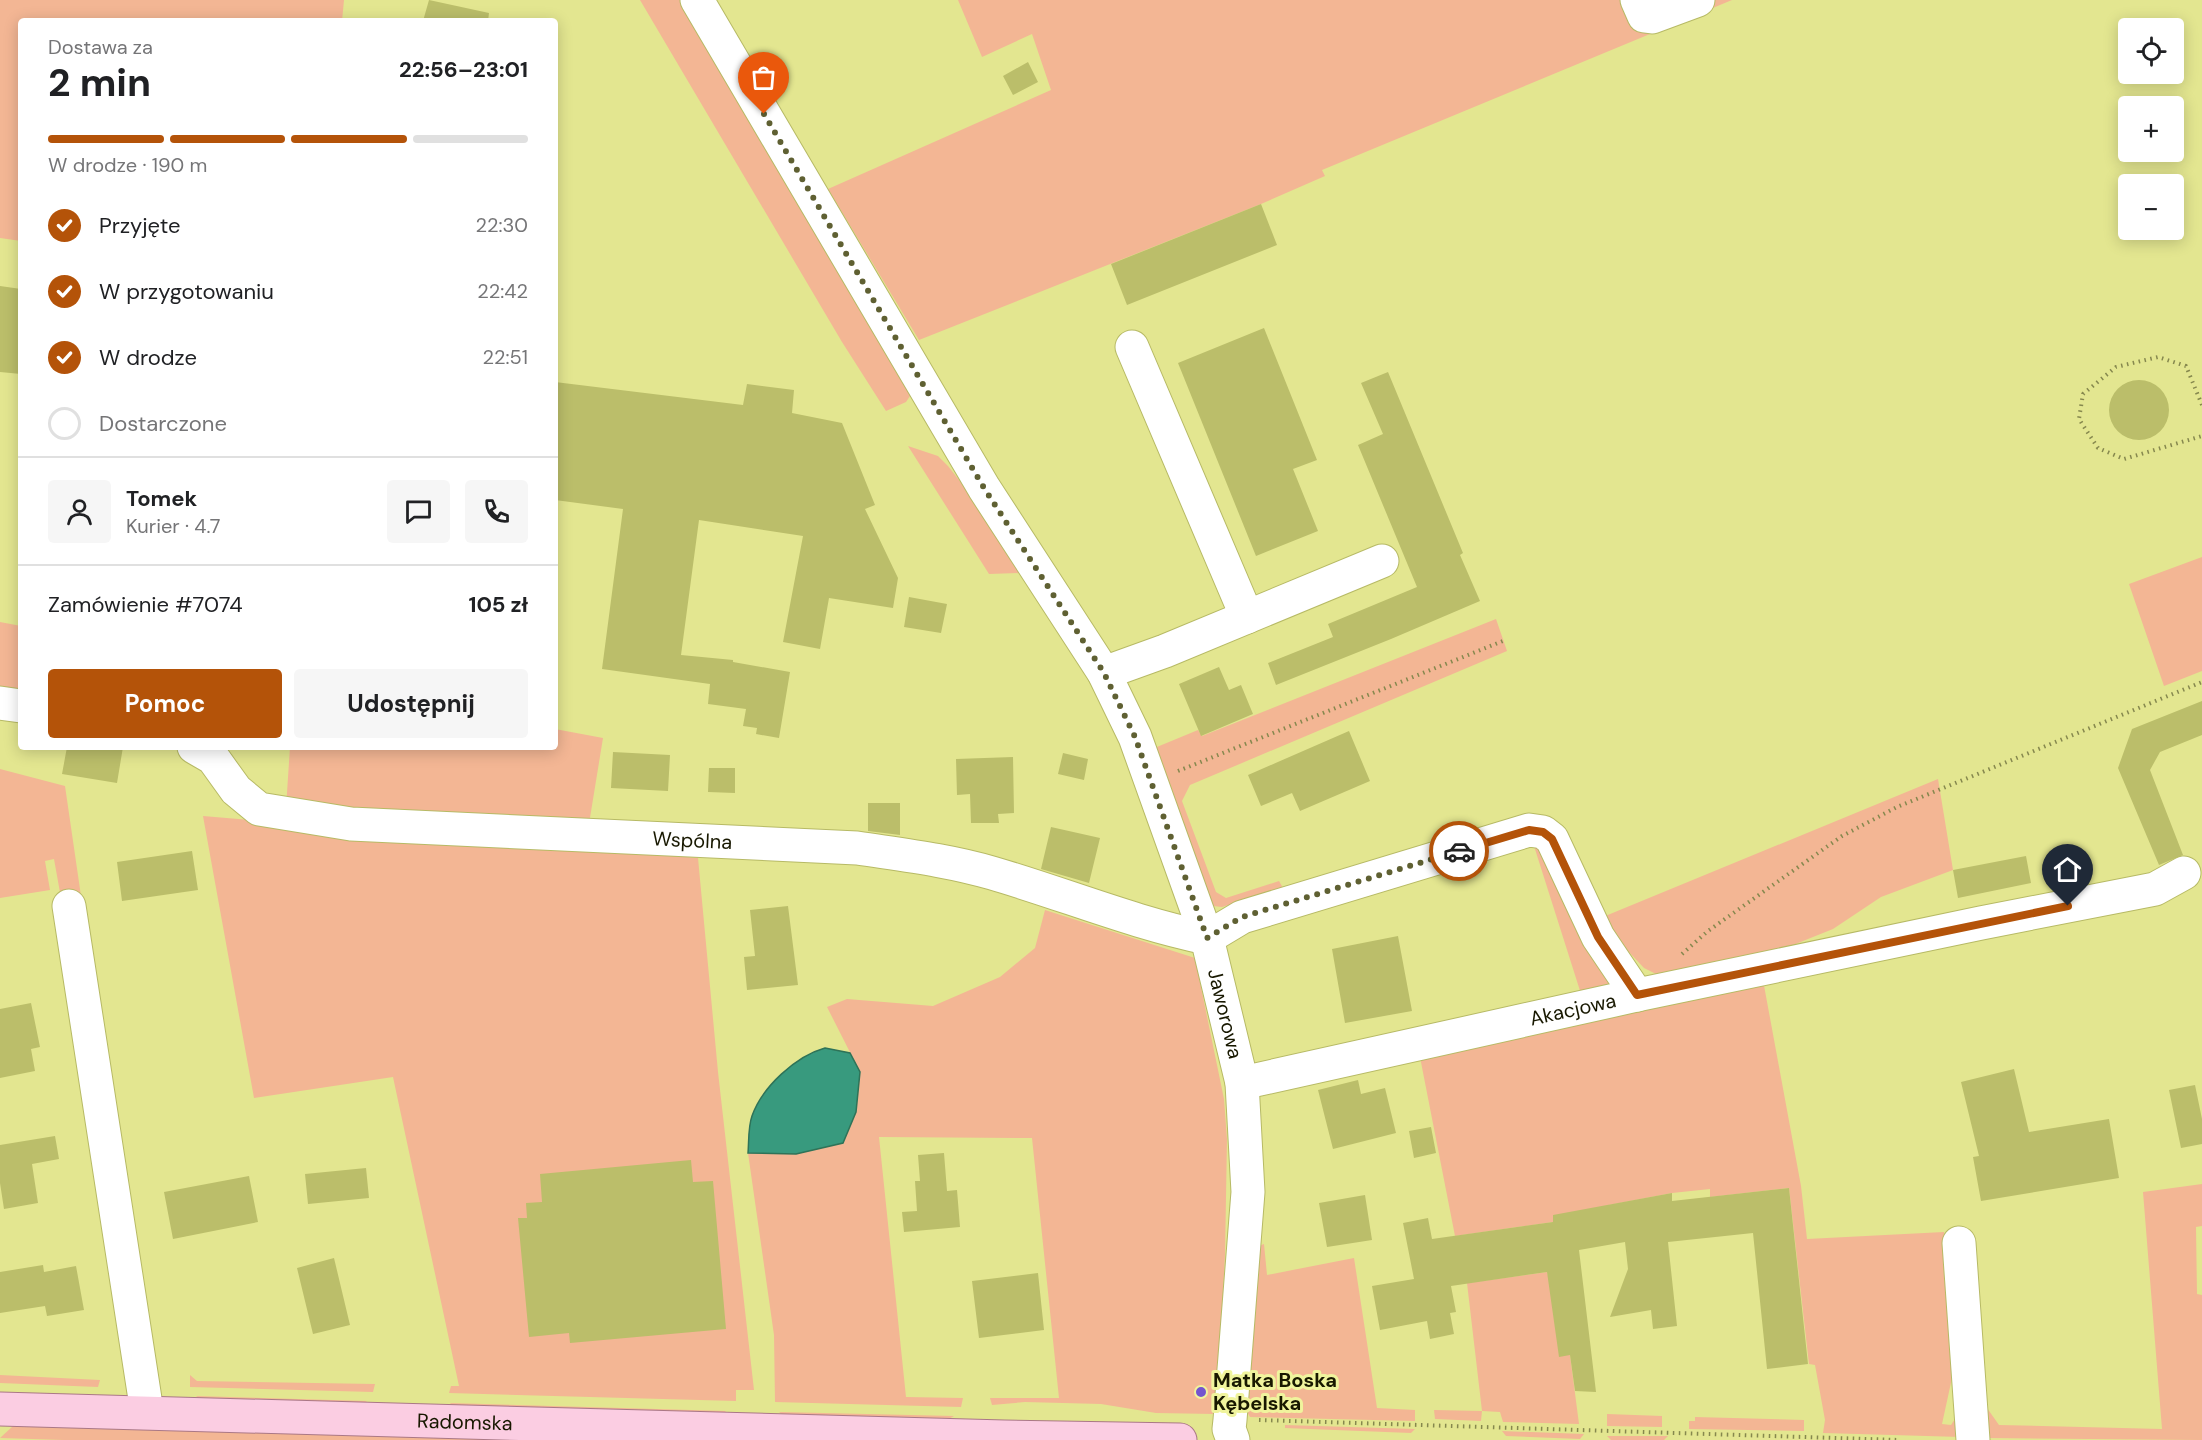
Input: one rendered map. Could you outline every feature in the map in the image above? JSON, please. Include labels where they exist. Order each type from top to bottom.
[{"type":"main road","name":"Radomska","points":[[0,1409],[1004,1438],[1180,1440]]},
{"type":"street","name":"Jaworowa","points":[[697,0],[984,488],[1104,673],[1135,737],[1207,938],[1242,1083],[1248,1192],[1232,1430]]},
{"type":"street","points":[[1637,0],[1644,16],[1652,17],[1698,0]]},
{"type":"street","points":[[1132,346],[1247,617]]},
{"type":"street","points":[[1104,673],[1165,651],[1382,561]]},
{"type":"street","points":[[0,703],[18,706]]},
{"type":"street","name":"Wspólna","points":[[199,750],[213,758],[236,790],[259,809],[351,824],[857,849],[935,859],[991,873],[1168,930],[1207,938]]},
{"type":"street","points":[[1207,938],[1242,917],[1529,830],[1543,832],[1552,839],[1598,937],[1637,995]]},
{"type":"street","name":"Akacjowa","points":[[1242,1083],[1637,995],[2155,889],[2184,873]]},
{"type":"street","points":[[69,906],[147,1412]]},
{"type":"street","points":[[1959,1243],[1973,1440]]},
{"type":"path","points":[[2202,405],[2186,366],[2158,357],[2116,367],[2083,394],[2079,419],[2098,448],[2124,459],[2202,436]]},
{"type":"path","points":[[1151,782],[1503,641]]},
{"type":"path","points":[[1682,955],[1708,931],[1842,836],[1919,798],[2202,682]]},
{"type":"path","points":[[1232,1430],[1277,1420],[1899,1440]]},
{"type":"path","points":[[1277,1420],[1277,1429]]},
{"type":"shaded area","points":[[0,0],[344,0],[342,18],[18,18],[18,241],[0,238]]},
{"type":"shaded area","points":[[640,0],[685,0],[912,393],[906,402],[886,411],[842,342]]},
{"type":"shaded area","points":[[958,0],[1732,0],[1322,170],[1325,176],[1261,204],[919,340],[828,189],[1051,90],[1032,34],[982,57]]},
{"type":"shaded area","points":[[908,446],[938,456],[948,466],[1022,573],[989,574]]},
{"type":"shaded area","points":[[2202,557],[2202,671],[2164,686],[2129,584]]},
{"type":"shaded area","points":[[1496,619],[1507,651],[1190,785],[1182,801],[1216,892],[1226,898],[1279,881],[1283,888],[1222,907],[1213,906],[1152,749],[1198,730],[1202,736]]},
{"type":"shaded area","points":[[0,622],[18,625],[18,696],[0,692]]},
{"type":"shaded area","points":[[558,730],[603,738],[588,830],[286,808],[290,750],[558,750]]},
{"type":"shaded area","points":[[0,769],[65,786],[81,896],[61,898],[54,859],[45,861],[50,890],[0,898]]},
{"type":"shaded area","points":[[1938,779],[1953,870],[1881,897],[1833,929],[1758,959],[1660,976],[1644,968],[1598,919]]},
{"type":"shaded area","points":[[203,816],[698,858],[718,1072],[754,1390],[736,1390],[736,1401],[449,1393],[451,1386],[459,1386],[393,1077],[254,1098]]},
{"type":"shaded area","points":[[1534,846],[1552,860],[1624,988],[1582,997]]},
{"type":"shaded area","points":[[1045,910],[1195,958],[1224,1099],[1227,1139],[1225,1255],[1217,1402],[1214,1414],[1156,1413],[1101,1404],[1025,1402],[992,1405],[990,1398],[1059,1398],[1032,1138],[879,1137],[906,1397],[963,1398],[961,1407],[775,1402],[774,1335],[748,1153],[796,1154],[860,1072],[827,1007],[847,999],[933,1006],[1000,977],[1035,948]]},
{"type":"shaded area","points":[[1763,980],[1801,1186],[1807,1239],[1944,1232],[1952,1378],[1942,1424],[1951,1425],[1962,1408],[1961,1437],[1823,1433],[1825,1420],[1815,1365],[1809,1364],[1789,1188],[1710,1197],[1710,1189],[1672,1193],[1609,1205],[1553,1222],[1455,1236],[1419,1052]]},
{"type":"shaded area","points":[[825,1048],[850,1053],[860,1072],[856,1112],[843,1143],[796,1154],[748,1153],[751,1120],[764,1094],[792,1065]]},
{"type":"shaded area","points":[[2202,1184],[2202,1226],[2196,1227],[2197,1294],[2202,1295],[2202,1440],[1989,1438],[1987,1408],[1999,1425],[2162,1429],[2143,1192]]},
{"type":"shaded area","points":[[1264,1244],[1267,1275],[1354,1258],[1377,1408],[1415,1410],[1415,1421],[1250,1417],[1243,1405],[1256,1247]]},
{"type":"shaded area","points":[[1547,1272],[1570,1355],[1579,1424],[1503,1422],[1500,1412],[1482,1411],[1467,1283]]},
{"type":"shaded area","points":[[0,1375],[100,1380],[98,1387],[0,1383]]},
{"type":"shaded area","points":[[190,1375],[197,1381],[375,1384],[373,1392],[190,1387]]},
{"type":"shaded area","points":[[196,1396],[367,1401],[361,1405],[201,1400]]},
{"type":"shaded area","points":[[450,1403],[726,1411],[723,1414],[454,1407]]},
{"type":"shaded area","points":[[1434,1410],[1482,1411],[1481,1421],[1435,1419]]},
{"type":"shaded area","points":[[779,1412],[954,1416],[949,1419],[783,1415]]},
{"type":"shaded area","points":[[1607,1414],[1662,1416],[1662,1427],[1607,1426]]},
{"type":"shaded area","points":[[1695,1417],[1804,1420],[1804,1431],[1689,1429],[1689,1421],[1695,1421]]},
{"type":"shaded area","points":[[1285,1425],[1415,1429],[1411,1433],[1285,1428]]},
{"type":"shaded area","points":[[13,1426],[543,1440],[0,1438]]},
{"type":"shaded area","points":[[1502,1431],[1584,1434],[1580,1439],[1506,1436]]},
{"type":"shaded area","points":[[1607,1436],[1668,1436],[1664,1440],[1611,1440]]},
{"type":"building","points":[[429,0],[489,13],[488,18],[424,18]]},
{"type":"building","points":[[1028,62],[1038,82],[1013,95],[1003,76]]},
{"type":"building","points":[[1261,204],[1277,245],[1127,305],[1111,264]]},
{"type":"building","points":[[0,286],[18,289],[18,374],[0,372]]},
{"type":"building","points":[[1264,328],[1317,460],[1293,469],[1318,531],[1256,556],[1178,363]]},
{"type":"building","points":[[1388,372],[1463,553],[1460,555],[1480,601],[1276,685],[1268,663],[1333,637],[1328,624],[1417,587],[1358,445],[1383,434],[1361,383]]},
{"type":"building","points":[[2133,380],[2145,380],[2161,388],[2167,398],[2169,410],[2167,422],[2161,432],[2145,440],[2133,440],[2117,432],[2109,416],[2109,404],[2117,388]]},
{"type":"building","points":[[558,382],[743,405],[747,384],[794,390],[792,413],[842,423],[875,505],[865,509],[898,578],[893,608],[829,598],[820,649],[783,642],[803,536],[699,520],[681,655],[733,660],[733,662],[790,672],[779,738],[756,734],[757,728],[743,726],[746,709],[708,704],[710,684],[602,669],[623,509],[558,500]]},
{"type":"building","points":[[909,597],[947,604],[941,633],[904,627]]},
{"type":"building","points":[[1219,667],[1229,690],[1241,685],[1253,714],[1201,736],[1179,684]]},
{"type":"building","points":[[2202,701],[2202,735],[2160,752],[2150,770],[2183,855],[2159,865],[2118,768],[2132,729]]},
{"type":"building","points":[[1349,731],[1370,781],[1300,811],[1292,793],[1261,806],[1248,775]]},
{"type":"building","points":[[66,750],[122,750],[117,783],[62,774]]},
{"type":"building","points":[[613,752],[670,755],[668,791],[611,788]]},
{"type":"building","points":[[1063,753],[1088,759],[1084,780],[1058,774]]},
{"type":"building","points":[[1013,757],[1014,813],[998,814],[999,823],[971,823],[970,794],[957,795],[956,759]]},
{"type":"building","points":[[709,768],[735,768],[735,793],[708,792]]},
{"type":"building","points":[[868,803],[900,803],[900,835],[868,831]]},
{"type":"building","points":[[1051,827],[1100,838],[1089,883],[1041,869]]},
{"type":"building","points":[[192,851],[198,890],[122,901],[117,862]]},
{"type":"building","points":[[2026,856],[2031,883],[1958,898],[1953,870]]},
{"type":"building","points":[[788,906],[798,985],[747,990],[744,957],[755,956],[750,910]]},
{"type":"building","points":[[1398,936],[1412,1011],[1345,1023],[1332,949]]},
{"type":"building","points":[[31,1003],[40,1047],[31,1049],[35,1071],[0,1078],[0,1009]]},
{"type":"building","points":[[2014,1069],[2029,1132],[2109,1119],[2119,1178],[1981,1201],[1973,1157],[1979,1156],[1961,1082]]},
{"type":"building","points":[[1358,1080],[1361,1094],[1385,1088],[1396,1133],[1333,1149],[1318,1090]]},
{"type":"building","points":[[2195,1085],[2202,1119],[2202,1144],[2181,1148],[2169,1090]]},
{"type":"building","points":[[1431,1127],[1436,1153],[1414,1158],[1409,1131]]},
{"type":"building","points":[[55,1136],[59,1159],[32,1164],[38,1203],[4,1209],[0,1183],[0,1145]]},
{"type":"building","points":[[944,1153],[947,1191],[957,1190],[960,1227],[904,1232],[902,1212],[917,1211],[915,1181],[920,1181],[918,1155]]},
{"type":"building","points":[[691,1160],[693,1182],[713,1181],[726,1329],[570,1343],[569,1333],[529,1337],[518,1218],[527,1218],[526,1203],[542,1202],[540,1174]]},
{"type":"building","points":[[366,1168],[369,1198],[308,1204],[305,1174]]},
{"type":"building","points":[[249,1176],[258,1222],[173,1239],[164,1192]]},
{"type":"building","points":[[1789,1188],[1808,1364],[1767,1369],[1753,1233],[1668,1242],[1677,1326],[1653,1329],[1651,1310],[1610,1317],[1628,1269],[1625,1242],[1579,1250],[1596,1392],[1575,1391],[1570,1355],[1559,1357],[1547,1272],[1451,1286],[1456,1312],[1450,1313],[1454,1334],[1430,1339],[1427,1321],[1380,1330],[1372,1286],[1414,1279],[1403,1223],[1428,1218],[1432,1239],[1553,1222],[1553,1215],[1672,1193],[1672,1201]]},
{"type":"building","points":[[1365,1195],[1372,1240],[1327,1247],[1319,1203]]},
{"type":"building","points":[[334,1258],[350,1325],[313,1334],[297,1268]]},
{"type":"building","points":[[43,1265],[44,1272],[76,1266],[84,1310],[47,1316],[45,1306],[0,1313],[0,1272]]},
{"type":"building","points":[[1038,1273],[1044,1330],[979,1338],[972,1281]]},
{"type":"way so far","points":[[764,114],[984,488],[1104,673],[1135,737],[1207,938],[1242,917],[1459,851]]},
{"type":"place","name":"Matka Boska Kębelska","points":[[1201,1392]]},
{"type":"route","points":[[1459,851],[1529,830],[1543,832],[1552,839],[1598,937],[1637,995],[2068,906]]}]
